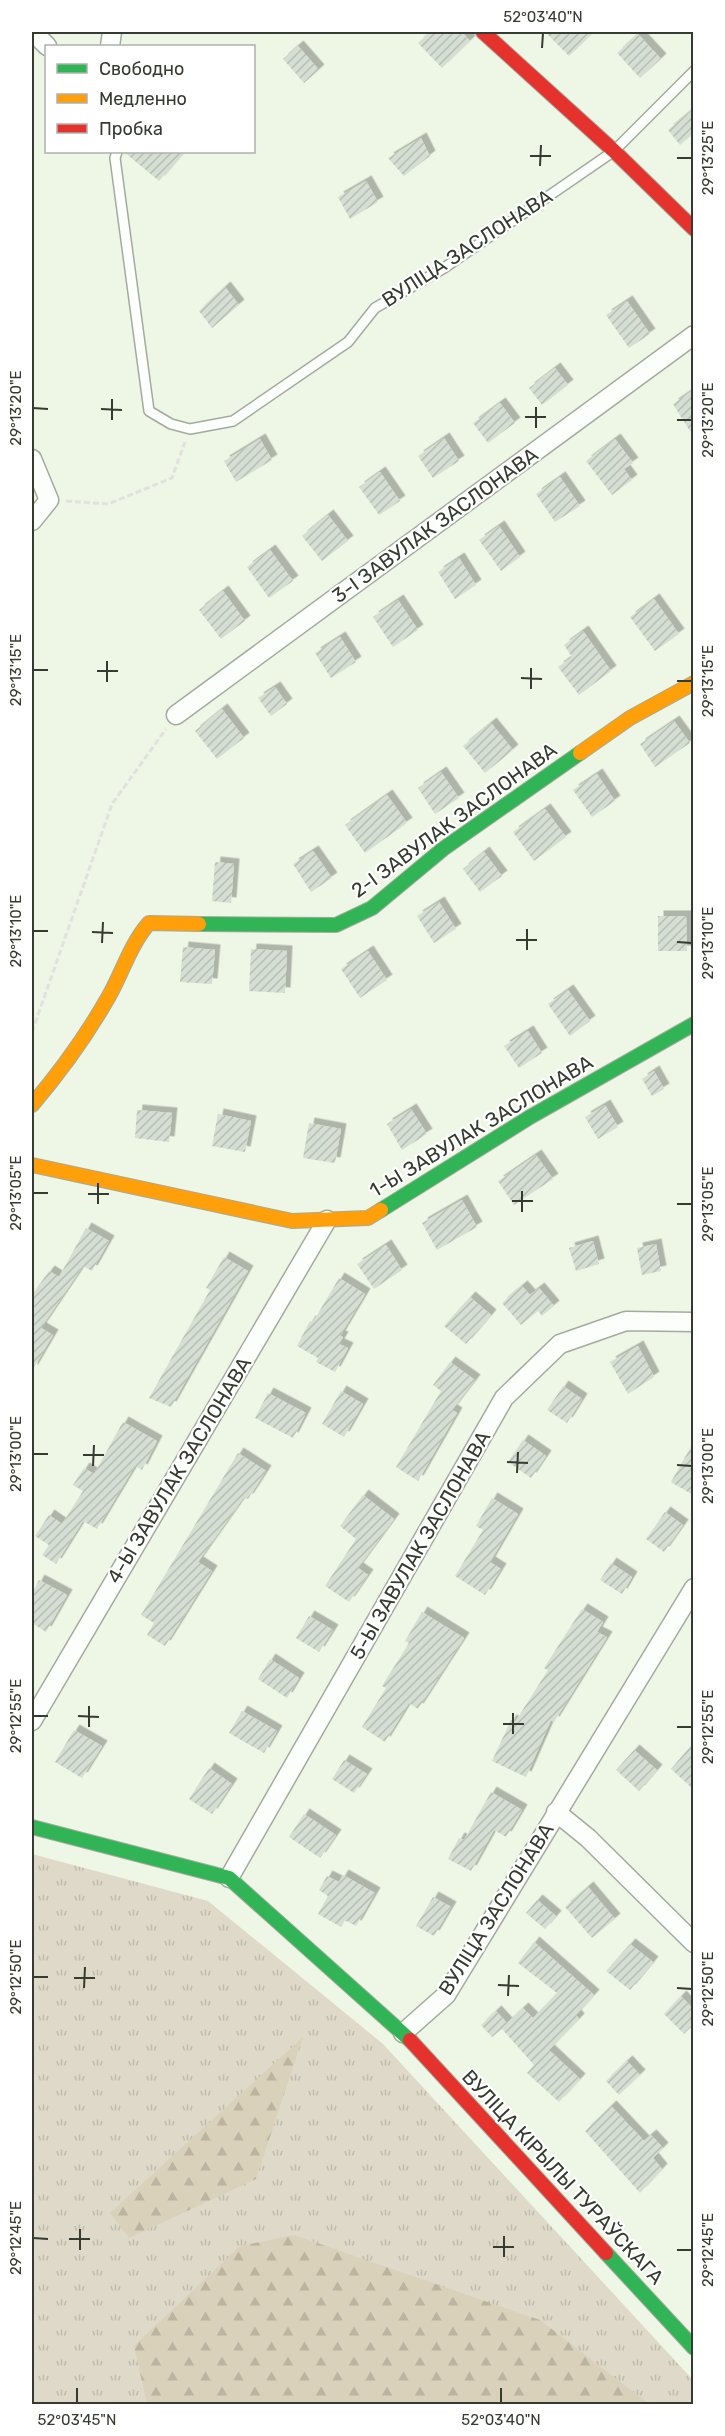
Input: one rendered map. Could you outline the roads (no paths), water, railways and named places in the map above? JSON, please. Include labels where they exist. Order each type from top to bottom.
[{"type":"street","points":[[33,32],[46,45]]},
{"type":"street","points":[[483,32],[614,151],[693,229]]},
{"type":"street","name":"3-І ЗАВУЛАК ЗАСЛОНАВА","points":[[176,715],[693,335]]},
{"type":"street","points":[[32,459],[50,500],[32,520]]},
{"type":"street","name":"2-І ЗАВУЛАК ЗАСЛОНАВА","points":[[32,1105],[58,1075],[114,986],[132,942],[149,923],[336,925],[372,908],[443,849],[630,718],[693,683]]},
{"type":"street","name":"1-Ы ЗАВУЛАК ЗАСЛОНАВА","points":[[32,1165],[292,1221],[368,1218],[530,1117],[693,1024]]},
{"type":"street","name":"4-Ы ЗАВУЛАК ЗАСЛОНАВА","points":[[32,1721],[327,1220]]},
{"type":"street","name":"5-Ы ЗАВУЛАК ЗАСЛОНАВА","points":[[229,1878],[504,1398],[560,1344],[626,1321],[693,1322]]},
{"type":"street","name":"ВУЛІЦА ЗАСЛОНАВА","points":[[403,2033],[446,1995],[693,1588]]},
{"type":"street","points":[[555,1812],[588,1838],[693,1943]]},
{"type":"street","points":[[32,1827],[229,1878],[403,2033]]},
{"type":"street","name":"ВУЛІЦА КІРЫЛЫ ТУРАЎСКАГА","points":[[403,2033],[693,2348]]},
{"type":"lane","name":"ВУЛІЦА ЗАСЛОНАВА","points":[[117,153],[115,158],[149,411],[171,424],[190,429],[232,421],[348,342],[375,308],[444,268],[614,151],[693,71]]}]
